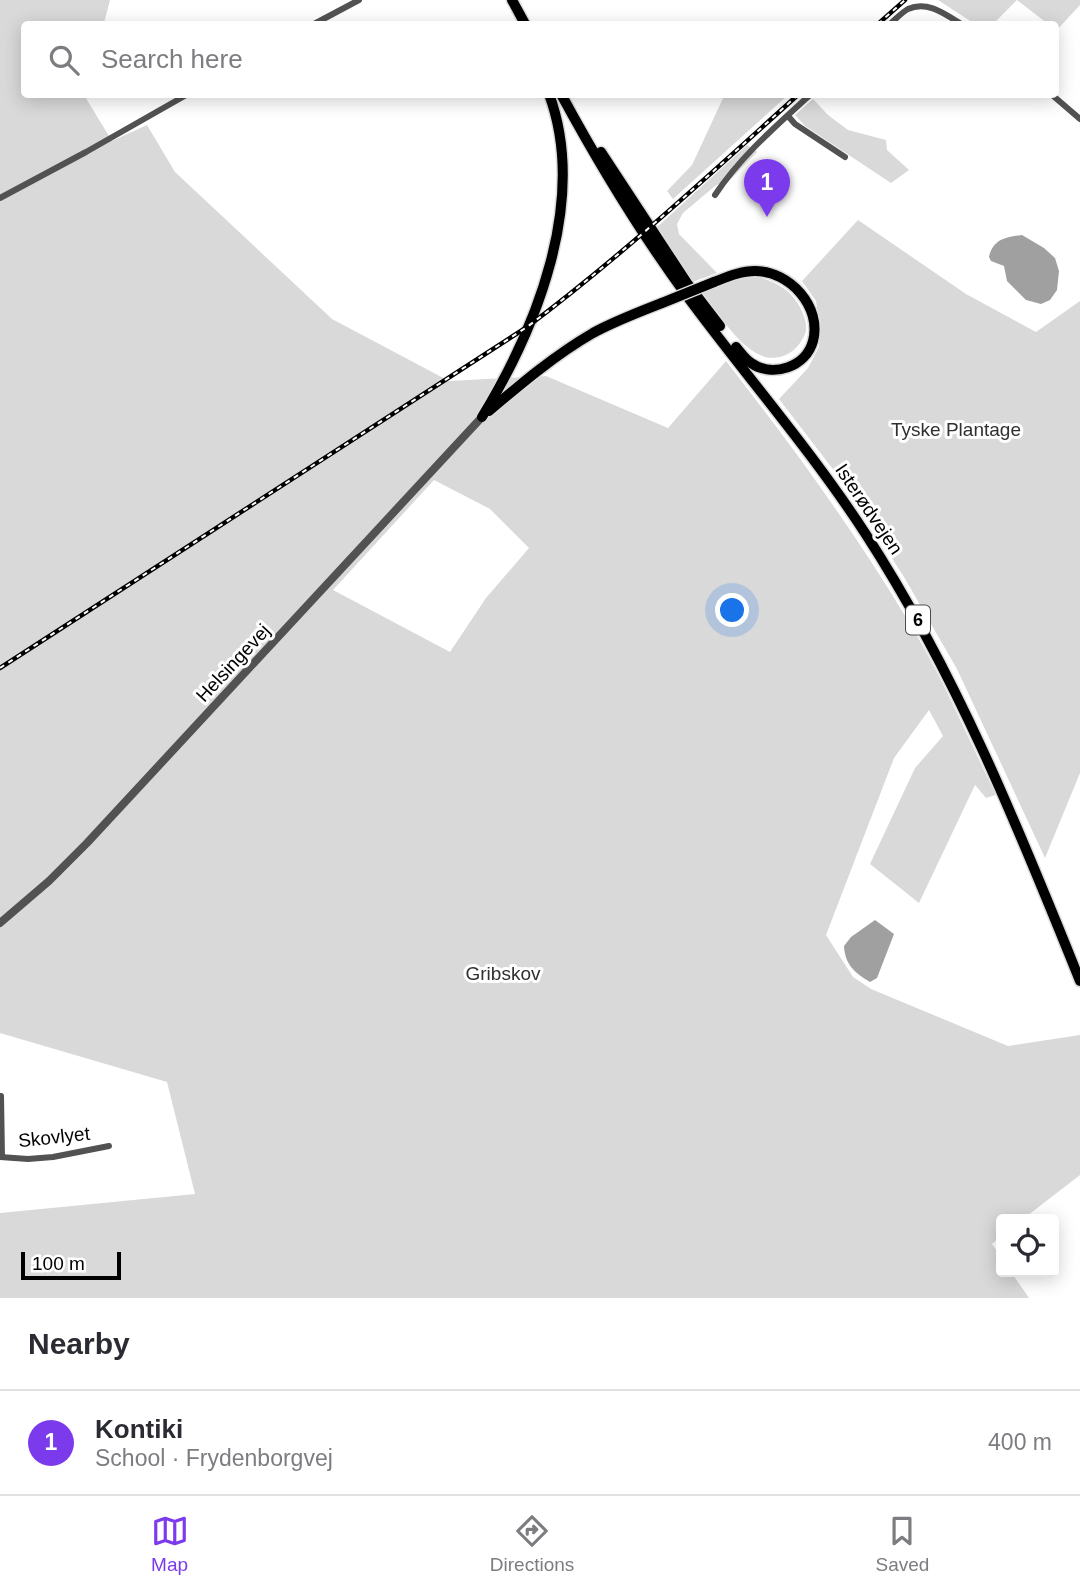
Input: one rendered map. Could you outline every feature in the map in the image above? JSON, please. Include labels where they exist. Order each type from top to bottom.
[{"type":"highway","points":[[512,0],[522,21]]},
{"type":"highway","points":[[520,0],[524,21]]},
{"type":"highway","points":[[482,417],[518,352],[541,294],[555,244],[562,182],[559,137],[550,98]]},
{"type":"highway","name":"Isterødvejen","points":[[563,98],[595,157],[653,247],[827,478],[908,602],[974,730],[1080,981]]},
{"type":"highway","points":[[482,417],[545,364],[595,332],[662,303],[713,282],[740,273],[771,273],[785,279],[797,289],[807,301],[812,315],[815,329],[813,343],[805,356],[794,365],[781,370],[766,370],[742,355],[687,284],[586,129],[567,106]]},
{"type":"street","points":[[320,21],[359,0]]},
{"type":"street","points":[[894,21],[909,8],[925,4],[956,21]]},
{"type":"street","points":[[0,198],[181,98]]},
{"type":"street","points":[[715,195],[728,176],[763,138],[807,98]]},
{"type":"street","points":[[1056,98],[1080,118]]},
{"type":"street","points":[[788,116],[795,124],[845,157]]},
{"type":"street","name":"Helsingevej","points":[[0,923],[49,881],[87,843],[482,417]]},
{"type":"street","name":"Skovlyet","points":[[2,1096],[1,1157],[53,1157],[109,1146]]},
{"type":"green space","name":"Gribskov","points":[[0,0],[110,0],[105,21],[21,21],[21,98],[86,98],[112,141],[147,125],[175,172],[332,319],[449,381],[546,376],[668,428],[726,361],[818,484],[883,581],[929,658],[996,795],[986,798],[975,785],[919,903],[870,864],[915,768],[943,736],[929,710],[894,758],[826,935],[853,977],[871,989],[1008,1046],[1080,1035],[1080,1175],[1029,1214],[996,1214],[996,1240],[992,1244],[996,1250],[996,1277],[1014,1277],[1029,1298],[0,1298],[0,1213],[195,1194],[167,1082],[0,1033]],"holes":[[[434,480],[490,509],[529,548],[486,598],[450,652],[333,590]]]},
{"type":"green space","points":[[938,0],[1017,0],[996,21],[970,21]]},
{"type":"green space","points":[[1017,0],[1080,0],[1080,5],[1059,28],[1059,21],[1044,21]]},
{"type":"green space","points":[[723,98],[785,98],[673,199],[667,191],[692,165]]},
{"type":"green space","points":[[813,99],[848,130],[886,140],[887,150],[909,170],[891,183],[805,126],[795,115]]},
{"type":"green space","points":[[747,145],[757,152],[733,177],[715,186],[683,213],[677,224],[679,234],[717,273],[692,282],[655,229]]},
{"type":"green space","name":"Tyske Plantage","points":[[858,220],[966,294],[1036,332],[1080,301],[1080,773],[1045,858],[957,669],[904,577],[842,481],[779,399],[808,368],[819,347],[820,328],[816,301],[802,281]]},
{"type":"green space","points":[[754,276],[769,280],[787,291],[797,302],[804,317],[806,330],[802,340],[793,351],[781,357],[762,356],[748,347],[733,333],[702,292],[735,278]]},
{"type":"shaded area","points":[[1022,235],[1055,258],[1059,271],[1057,290],[1050,300],[1041,304],[1026,300],[1007,281],[1004,266],[991,261],[989,257],[997,243]]},
{"type":"shaded area","points":[[875,920],[894,934],[877,978],[870,982],[852,968],[846,958],[844,946],[851,937]]},
{"type":"railway","points":[[881,21],[905,0]]},
{"type":"railway","points":[[0,668],[527,327],[632,243],[795,98]]},
{"type":"place","name":"Kontiki","points":[[767,217]]}]
